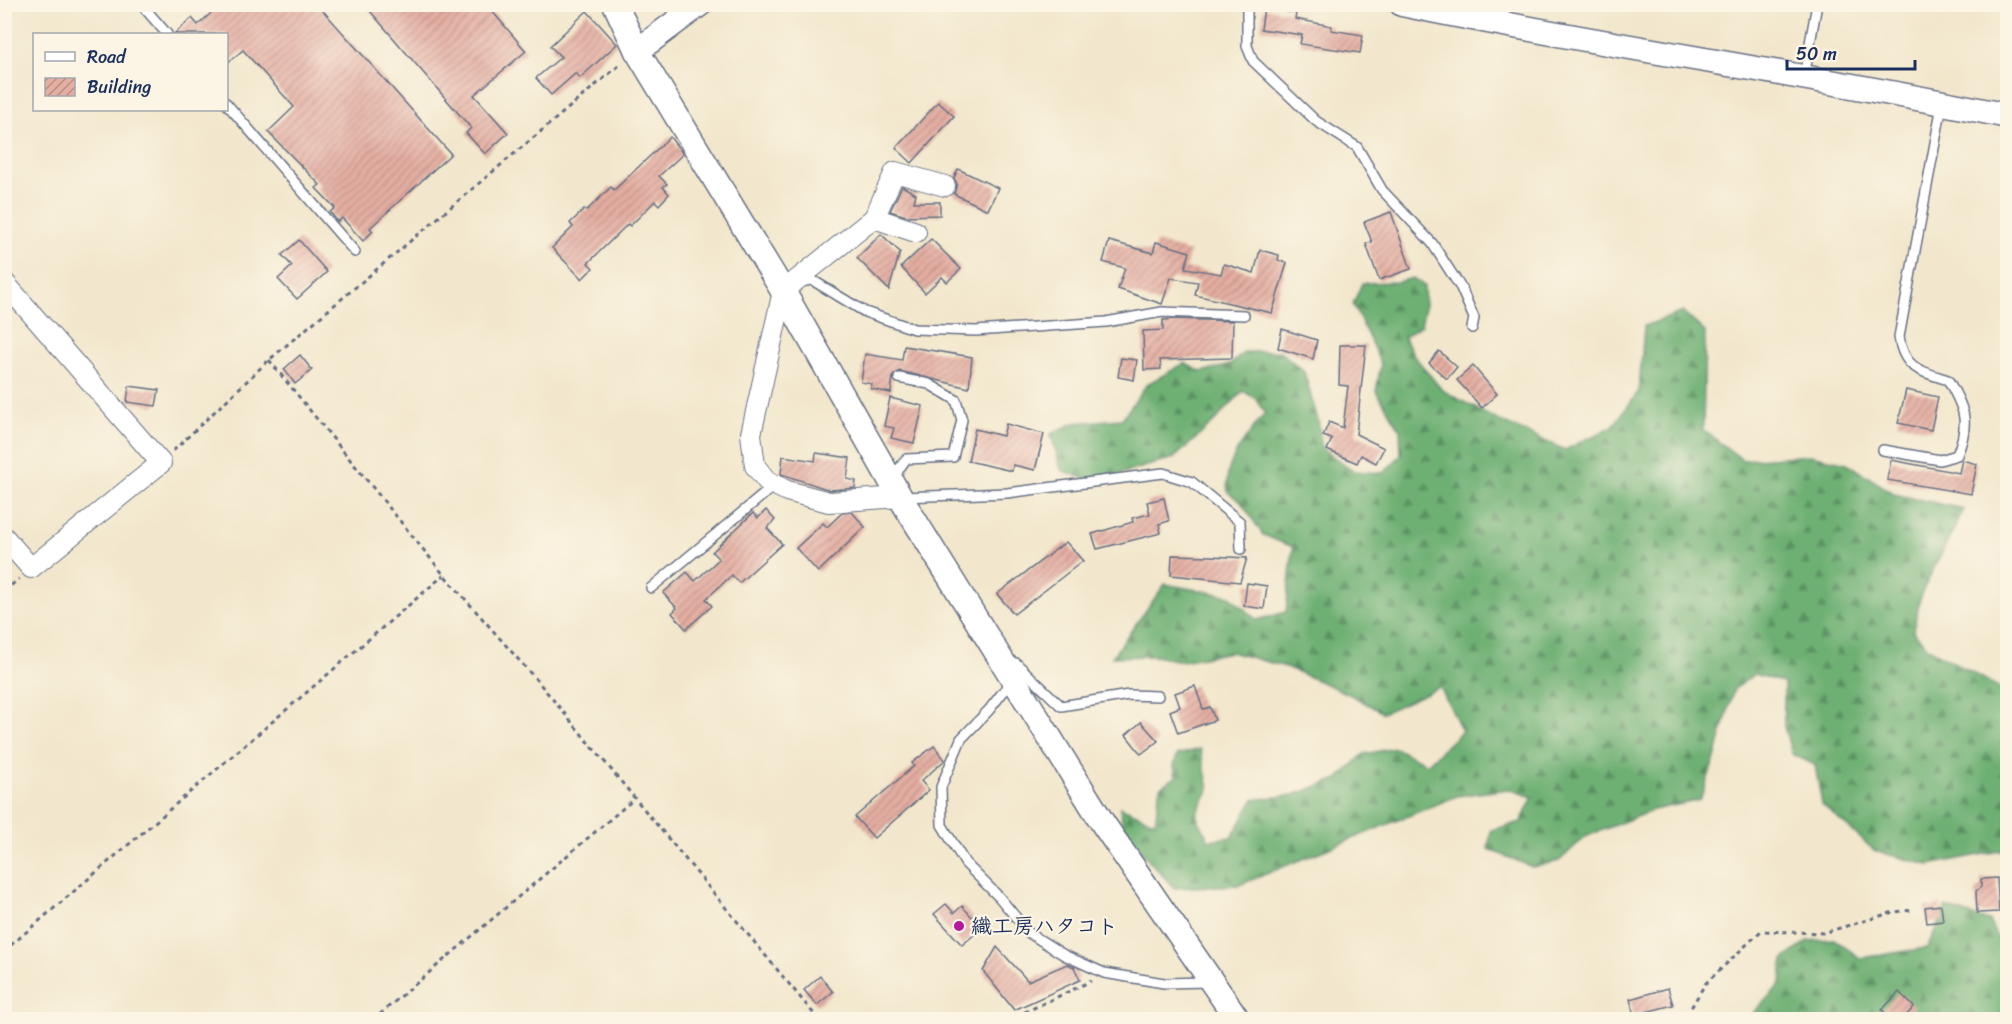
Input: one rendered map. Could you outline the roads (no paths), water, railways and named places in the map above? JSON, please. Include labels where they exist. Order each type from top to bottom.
[{"type":"street","points":[[615,4],[637,51],[789,287],[897,490],[1104,825],[1238,1020]]},
{"type":"street","points":[[637,51],[700,4]]},
{"type":"street","points":[[1402,4],[1602,44],[1804,77],[2007,116]]},
{"type":"street","points":[[897,490],[829,502],[787,491],[767,481],[755,466],[751,434],[789,287],[874,218],[895,172],[945,186]]},
{"type":"street","points":[[874,218],[916,232]]},
{"type":"street","points":[[4,282],[161,463],[31,568],[4,537]]},
{"type":"lane","points":[[141,4],[166,33]]},
{"type":"lane","points":[[1246,4],[1247,46],[1253,61],[1316,121],[1357,147],[1382,190],[1432,243],[1461,288],[1474,318],[1472,328]]},
{"type":"lane","points":[[1804,77],[1817,4]]},
{"type":"lane","points":[[1883,450],[1940,460],[1957,455],[1965,435],[1964,407],[1948,380],[1911,367],[1902,353],[1899,337],[1942,102]]},
{"type":"lane","points":[[228,106],[355,252]]},
{"type":"lane","points":[[789,287],[812,280],[865,312],[914,329],[976,331],[1024,328],[1106,322],[1162,312],[1245,315]]},
{"type":"lane","points":[[899,378],[929,384],[956,400],[962,420],[953,457],[906,459],[899,469],[897,490],[1007,493],[1163,473],[1192,482],[1240,522],[1241,549]]},
{"type":"lane","points":[[651,588],[775,485]]},
{"type":"lane","points":[[1158,696],[1129,695],[1061,706],[1016,663],[1008,670],[989,710],[961,739],[941,787],[942,825],[965,863],[999,897],[1029,933],[1064,955],[1106,973],[1164,983],[1211,982]]},
{"type":"place","name":"織工房ハタコト","points":[[959,926]]}]
